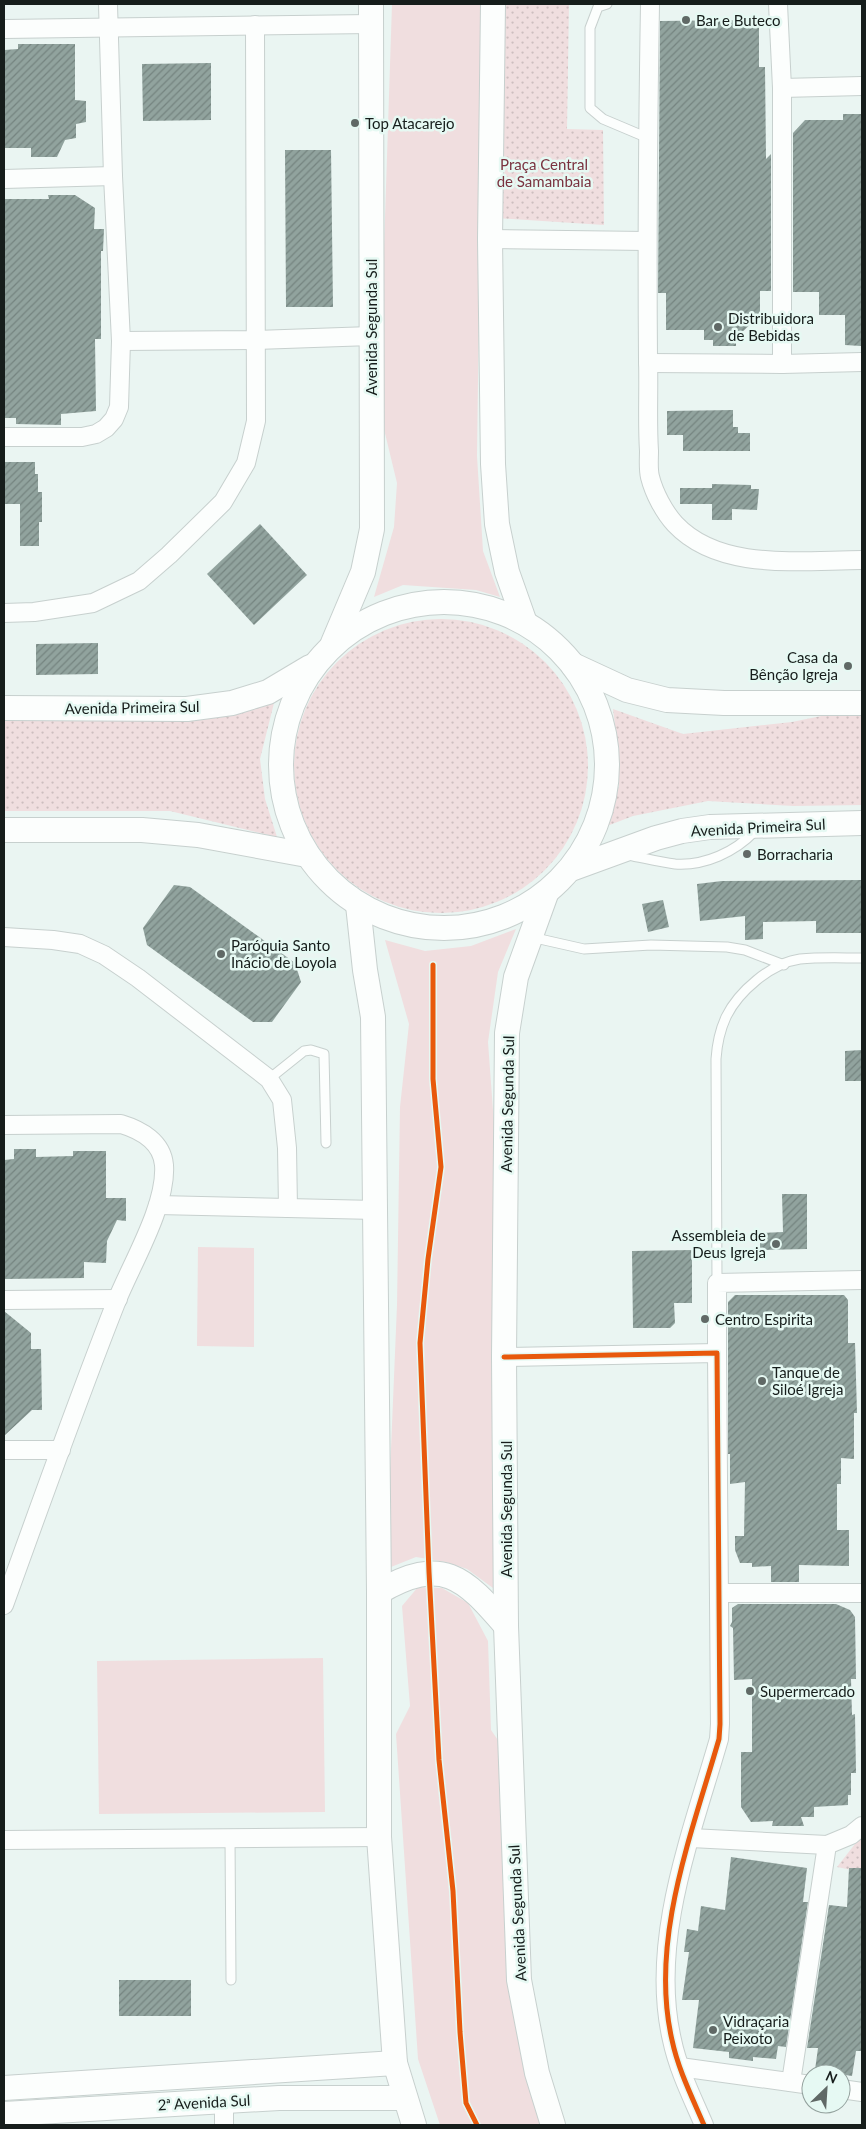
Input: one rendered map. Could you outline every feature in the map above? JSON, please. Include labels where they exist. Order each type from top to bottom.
[{"type":"main road","points":[[493,4],[490,239],[493,464],[497,524],[507,572],[525,622]]},
{"type":"main road","name":"Avenida Segunda Sul","points":[[332,643],[363,572],[372,529],[370,336],[371,14]]},
{"type":"main road","points":[[429,602],[478,605],[525,622],[551,641],[573,665],[596,704],[607,749],[606,792],[594,833],[571,869],[546,894],[512,915],[474,926],[433,929],[394,921],[358,905],[329,883],[307,855],[289,820],[280,783],[280,744],[291,703],[312,666],[332,643],[377,615],[429,602]]},
{"type":"main road","points":[[573,665],[627,690],[667,700],[724,703],[862,703]]},
{"type":"main road","name":"Avenida Primeira Sul","points":[[4,708],[187,709],[232,703],[268,692],[312,666]]},
{"type":"main road","name":"Avenida Primeira Sul","points":[[571,869],[656,838],[682,831],[710,827],[862,823]]},
{"type":"main road","points":[[4,830],[151,830],[198,835],[307,855]]},
{"type":"main road","name":"Avenida Segunda Sul","points":[[546,894],[516,978],[507,1033],[504,1357],[506,1626],[519,1980],[536,2073],[553,2125]]},
{"type":"main road","points":[[358,905],[365,970],[373,1017],[379,1592],[379,1837],[395,2063],[404,2098],[414,2125]]},
{"type":"main road","points":[[379,1592],[396,1582],[429,1572],[458,1579],[478,1593],[506,1626]]},
{"type":"main road","name":"2ᵃ Avenida Sul","points":[[4,2088],[395,2063]]},
{"type":"main road","name":"2ᵃ Avenida Sul","points":[[4,2114],[279,2098],[404,2098]]},
{"type":"street","points":[[4,437],[82,437],[106,428],[114,419],[119,407],[121,341],[113,176],[108,4]]},
{"type":"street","points":[[650,4],[646,241],[647,419],[650,477],[663,508],[675,524],[705,545],[725,555],[762,560],[862,560]]},
{"type":"street","points":[[778,4],[782,88],[782,364]]},
{"type":"street","points":[[4,30],[255,25],[371,14]]},
{"type":"street","points":[[4,613],[34,612],[93,603],[139,582],[223,502],[246,463],[256,421],[255,25]]},
{"type":"street","points":[[782,88],[862,86]]},
{"type":"street","points":[[4,179],[113,176]]},
{"type":"street","points":[[490,239],[646,241]]},
{"type":"street","points":[[121,341],[256,340],[370,336]]},
{"type":"street","points":[[648,363],[782,364],[862,362]]},
{"type":"street","points":[[4,937],[53,940],[80,944],[104,955],[138,978],[269,1079],[282,1100],[287,1148],[288,1208]]},
{"type":"street","points":[[4,1125],[121,1124],[136,1128],[146,1135],[161,1151],[164,1165],[164,1177],[158,1205],[118,1299],[4,1605]]},
{"type":"street","points":[[158,1205],[376,1210]]},
{"type":"street","points":[[704,2125],[680,2067],[672,2040],[665,1980],[671,1912],[719,1739],[720,1593],[717,1283],[862,1280]]},
{"type":"street","points":[[4,1300],[118,1299]]},
{"type":"street","points":[[504,1357],[717,1353]]},
{"type":"street","points":[[4,1450],[61,1450]]},
{"type":"street","points":[[720,1593],[862,1593]]},
{"type":"street","points":[[691,1838],[826,1845],[851,1835],[862,1826]]},
{"type":"street","points":[[4,1840],[379,1837]]},
{"type":"street","points":[[791,2082],[826,1845]]},
{"type":"street","points":[[680,2067],[801,2084]]},
{"type":"street","points":[[224,2101],[224,2125]]},
{"type":"lane","points":[[607,4],[598,7],[590,28],[590,108],[603,119],[648,138]]},
{"type":"lane","points":[[616,853],[676,864],[710,860],[743,844],[759,826]]},
{"type":"lane","points":[[530,937],[584,949],[651,945],[727,947],[745,950],[784,964]]},
{"type":"lane","points":[[717,1283],[716,1058],[718,1040],[726,1017],[737,1000],[761,978],[784,964],[798,960],[862,958]]},
{"type":"lane","points":[[269,1079],[304,1051],[311,1050],[324,1054],[326,1143]]},
{"type":"lane","points":[[230,1838],[231,1980]]},
{"type":"green space","points":[[392,4],[483,4],[477,456],[483,551],[500,597],[476,590],[403,585],[374,597],[394,527],[397,483],[383,425],[381,340]]},
{"type":"green space","name":"Praça Central de Samambaia","points":[[496,4],[569,4],[567,129],[603,130],[604,225],[496,218]]},
{"type":"green space","points":[[441,619],[470,622],[497,630],[523,644],[545,662],[563,684],[577,710],[585,737],[588,766],[585,795],[577,822],[563,848],[545,870],[523,888],[497,902],[470,910],[441,913],[412,910],[385,902],[359,888],[337,870],[319,848],[305,822],[297,795],[294,766],[297,737],[305,710],[319,684],[337,662],[359,644],[385,630],[412,622]]},
{"type":"green space","points":[[275,699],[260,759],[265,799],[277,837],[170,811],[4,811],[4,717]]},
{"type":"green space","points":[[613,709],[683,734],[792,722],[831,714],[862,713],[862,805],[794,806],[708,801],[633,816],[607,826],[619,786],[619,758]]},
{"type":"green space","points":[[516,929],[498,972],[488,1042],[494,1124],[493,1588],[467,1569],[446,1562],[416,1557],[386,1569],[397,1305],[400,1107],[409,1024],[385,940],[425,951],[471,946]]},
{"type":"green space","points":[[198,1247],[254,1248],[254,1347],[197,1346]]},
{"type":"green space","points":[[418,1587],[442,1588],[468,1603],[488,1641],[491,1730],[500,1743],[543,2125],[440,2125],[418,2059],[396,1734],[410,1706],[402,1606]]},
{"type":"green space","points":[[323,1658],[325,1812],[99,1814],[97,1661]]},
{"type":"green space","points":[[862,1835],[862,1872],[837,1867]]},
{"type":"building","points":[[749,20],[759,25],[759,67],[765,67],[766,159],[771,154],[771,291],[760,291],[760,315],[736,338],[736,346],[713,346],[713,340],[704,340],[704,330],[666,330],[666,293],[658,293],[660,21]]},
{"type":"building","points":[[18,44],[75,44],[75,100],[86,101],[86,122],[76,124],[76,138],[65,140],[57,157],[31,157],[31,148],[4,148],[4,50],[18,49]]},
{"type":"building","points":[[211,63],[211,120],[143,121],[142,64]]},
{"type":"building","points":[[843,114],[862,114],[861,346],[845,345],[845,315],[819,315],[819,292],[793,292],[793,133],[805,120],[843,120]]},
{"type":"building","points":[[285,150],[331,150],[333,307],[286,307]]},
{"type":"building","points":[[48,195],[75,195],[95,208],[94,229],[104,229],[103,251],[101,251],[101,339],[95,339],[96,411],[61,414],[61,425],[16,424],[16,418],[4,418],[4,199],[49,199]]},
{"type":"building","points":[[733,410],[733,427],[738,427],[738,433],[750,433],[750,451],[683,451],[683,435],[667,435],[667,411]]},
{"type":"building","points":[[4,462],[35,462],[35,474],[38,474],[38,492],[42,492],[42,522],[39,522],[39,546],[20,546],[20,504],[4,504]]},
{"type":"building","points":[[712,484],[751,485],[751,489],[759,489],[757,510],[732,509],[732,520],[712,520],[712,504],[680,504],[680,488],[712,488]]},
{"type":"building","points":[[260,524],[307,575],[254,625],[207,574]]},
{"type":"building","points":[[98,643],[98,674],[36,675],[36,644]]},
{"type":"building","points":[[862,880],[862,933],[816,933],[816,921],[763,922],[763,939],[745,940],[745,916],[700,921],[697,884],[722,881]]},
{"type":"building","name":"Paróquia Santo Inácio de Loyola","points":[[174,885],[190,887],[295,963],[301,982],[272,1022],[253,1022],[147,945],[143,928]]},
{"type":"building","points":[[663,900],[669,927],[648,932],[642,904]]},
{"type":"building","points":[[862,1050],[862,1081],[845,1081],[845,1051]]},
{"type":"building","points":[[14,1149],[36,1149],[36,1157],[73,1156],[73,1151],[106,1151],[106,1198],[126,1198],[126,1221],[117,1220],[107,1241],[106,1263],[84,1262],[84,1278],[4,1279],[4,1160],[14,1159]]},
{"type":"building","points":[[782,1194],[807,1194],[807,1249],[760,1250],[760,1233],[783,1232]]},
{"type":"building","points":[[692,1250],[692,1303],[674,1303],[675,1323],[670,1328],[633,1328],[632,1251]]},
{"type":"building","points":[[735,1295],[844,1295],[848,1300],[848,1343],[855,1343],[857,1413],[854,1413],[854,1459],[841,1458],[841,1484],[837,1484],[837,1530],[849,1530],[849,1566],[799,1565],[799,1582],[771,1582],[771,1566],[752,1567],[752,1563],[740,1563],[735,1550],[735,1536],[744,1536],[745,1482],[730,1484],[730,1454],[728,1454],[728,1302]]},
{"type":"building","points":[[4,1311],[31,1333],[31,1349],[41,1349],[42,1410],[32,1410],[4,1436]]},
{"type":"building","points":[[738,1604],[836,1604],[850,1610],[855,1617],[856,1679],[851,1679],[852,1715],[855,1714],[856,1773],[851,1773],[851,1795],[848,1795],[848,1805],[814,1807],[814,1817],[801,1817],[804,1826],[772,1826],[773,1821],[751,1822],[741,1807],[741,1752],[752,1752],[752,1679],[734,1680],[733,1628],[730,1626],[732,1622],[732,1608]]},
{"type":"building","points":[[731,1857],[807,1868],[803,1902],[808,1902],[786,2047],[778,2046],[776,2059],[753,2057],[753,2061],[729,2058],[729,2052],[693,2048],[699,2000],[682,2000],[689,1952],[684,1952],[687,1929],[698,1931],[701,1906],[725,1910]]},
{"type":"building","points":[[849,1868],[862,1868],[862,2051],[856,2051],[852,2076],[851,2064],[816,2064],[818,2048],[807,2048],[829,1905],[847,1907]]},
{"type":"building","points":[[119,1980],[191,1980],[191,2016],[119,2016]]},
{"type":"cycle path","points":[[433,965],[433,1079],[441,1167],[428,1259],[420,1343],[439,1760],[453,1891],[460,2032],[466,2103],[477,2125]]},
{"type":"cycle path","points":[[504,1357],[717,1353],[719,1739],[686,1849],[670,1926],[666,1964],[666,2002],[672,2040],[682,2072],[704,2125]]},
{"type":"place","name":"Bar e Buteco","points":[[686,20]]},
{"type":"place","name":"Top Atacarejo","points":[[355,123]]},
{"type":"place","name":"Distribuidora de Bebidas","points":[[718,327]]},
{"type":"place","name":"Casa da Bênção Igreja","points":[[848,666]]},
{"type":"place","name":"Borracharia","points":[[747,854]]},
{"type":"place","name":"Paróquia Santo Inácio de Loyola","points":[[221,954]]},
{"type":"place","name":"Assembleia de Deus Igreja","points":[[776,1244]]},
{"type":"place","name":"Centro Espirita","points":[[705,1319]]},
{"type":"place","name":"Tanque de Siloé Igreja","points":[[762,1381]]},
{"type":"place","name":"Supermercado","points":[[750,1691]]},
{"type":"place","name":"Vidraçaria Peixoto","points":[[713,2030]]}]
